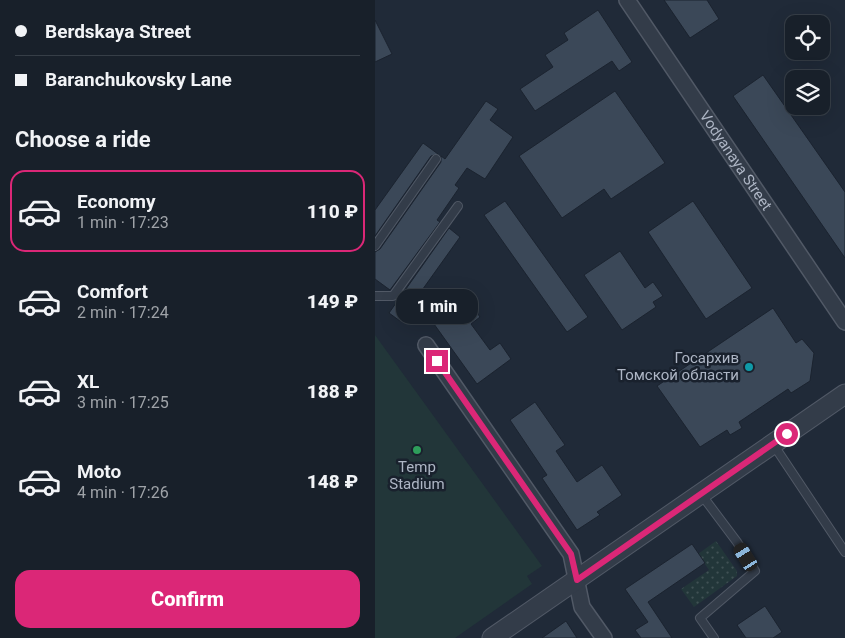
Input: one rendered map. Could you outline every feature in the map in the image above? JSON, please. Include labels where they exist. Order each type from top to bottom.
[{"type":"street","name":"Vodyanaya Street","points":[[627,0],[845,322]]},
{"type":"street","points":[[426,345],[571,554],[582,607],[604,638]]},
{"type":"street","points":[[492,638],[845,394]]},
{"type":"lane","points":[[375,246],[436,159]]},
{"type":"lane","points":[[375,296],[393,296],[458,206]]},
{"type":"lane","points":[[773,444],[845,552]]},
{"type":"lane","points":[[701,494],[737,542],[755,571],[700,618],[714,638]]},
{"type":"green space","name":"Temp Stadium","points":[[375,335],[542,566],[527,576],[532,584],[455,638],[375,638]]},
{"type":"green space","points":[[716,541],[737,571],[737,576],[694,607],[681,589],[709,570],[698,554]]},
{"type":"building","points":[[664,0],[707,0],[719,19],[690,38]]},
{"type":"building","points":[[598,10],[632,62],[619,71],[612,61],[535,111],[520,89],[553,67],[545,55],[568,40],[564,33]]},
{"type":"building","points":[[375,20],[392,54],[375,62]]},
{"type":"building","points":[[763,75],[785,106],[785,115],[791,115],[845,192],[845,258],[733,96]]},
{"type":"building","points":[[615,91],[665,163],[611,199],[604,189],[562,218],[519,156]]},
{"type":"building","points":[[486,101],[498,109],[490,120],[513,137],[485,179],[467,168],[455,185],[459,188],[437,220],[440,222],[390,290],[375,279],[375,252],[380,249],[441,162],[441,156],[445,159]]},
{"type":"building","points":[[423,143],[438,154],[431,156],[375,236],[375,210]]},
{"type":"building","points":[[505,201],[588,317],[567,332],[484,215]]},
{"type":"building","points":[[693,201],[752,288],[706,319],[648,232]]},
{"type":"building","points":[[449,228],[460,237],[400,321],[389,313]]},
{"type":"building","points":[[620,251],[645,288],[653,282],[663,296],[653,302],[656,307],[622,330],[584,275]]},
{"type":"building","points":[[468,300],[480,317],[471,324],[490,350],[500,343],[511,359],[477,384],[434,324]]},
{"type":"building","name":"Госархив Томской области","points":[[773,308],[796,343],[802,339],[814,353],[810,381],[791,393],[788,389],[739,422],[742,428],[730,435],[727,430],[700,447],[657,386]]},
{"type":"building","points":[[535,402],[565,445],[556,451],[577,482],[602,465],[622,495],[597,512],[600,515],[577,530],[542,478],[547,475],[510,420]]},
{"type":"building","points":[[692,544],[705,563],[648,602],[672,638],[641,638],[635,630],[648,622],[625,589]]},
{"type":"building","points":[[765,606],[782,632],[773,638],[746,638],[737,625]]},
{"type":"building","points":[[566,621],[577,638],[542,638]]},
{"type":"place","name":"Госархив Томской области","points":[[749,367]]},
{"type":"place","name":"Temp Stadium","points":[[417,450]]},
{"type":"route","points":[[437,361],[571,554],[577,580],[787,434]]}]
